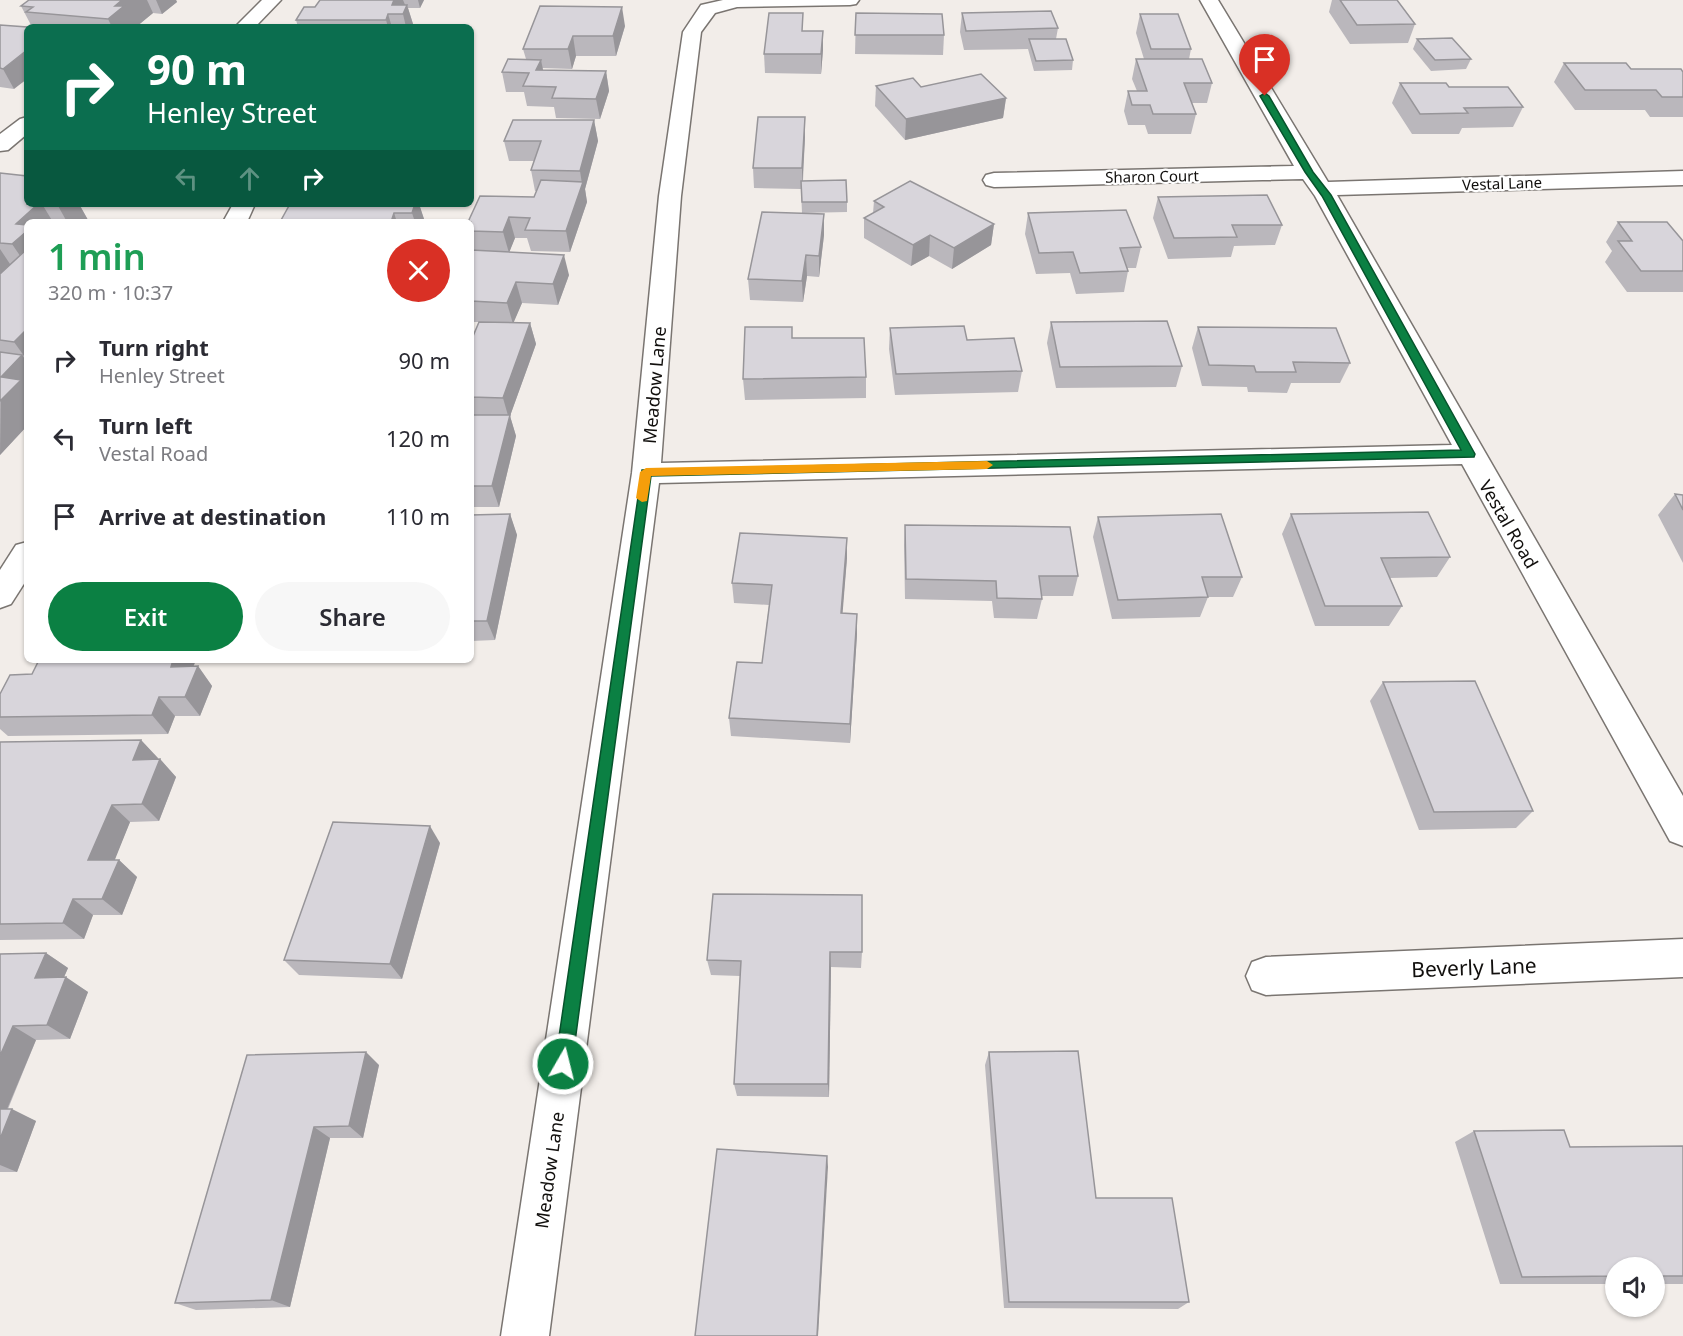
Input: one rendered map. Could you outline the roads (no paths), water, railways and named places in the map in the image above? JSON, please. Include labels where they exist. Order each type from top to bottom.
[{"type":"street","points":[[247,24],[272,0]]},
{"type":"street","name":"Meadow Lane","points":[[525,1336],[646,472],[670,196],[692,32],[708,9],[737,2],[850,0]]},
{"type":"street","name":"Vestal Road","points":[[1209,0],[1315,181],[1683,830]]},
{"type":"street","points":[[0,146],[24,126]]},
{"type":"street","name":"Vestal Lane","points":[[1315,181],[1683,178]]},
{"type":"street","name":"Sharon Court","points":[[994,180],[1315,181]]},
{"type":"street","points":[[646,472],[1469,454]]},
{"type":"street","points":[[0,597],[24,558]]},
{"type":"street","name":"Beverly Lane","points":[[1266,976],[1683,958]]}]
